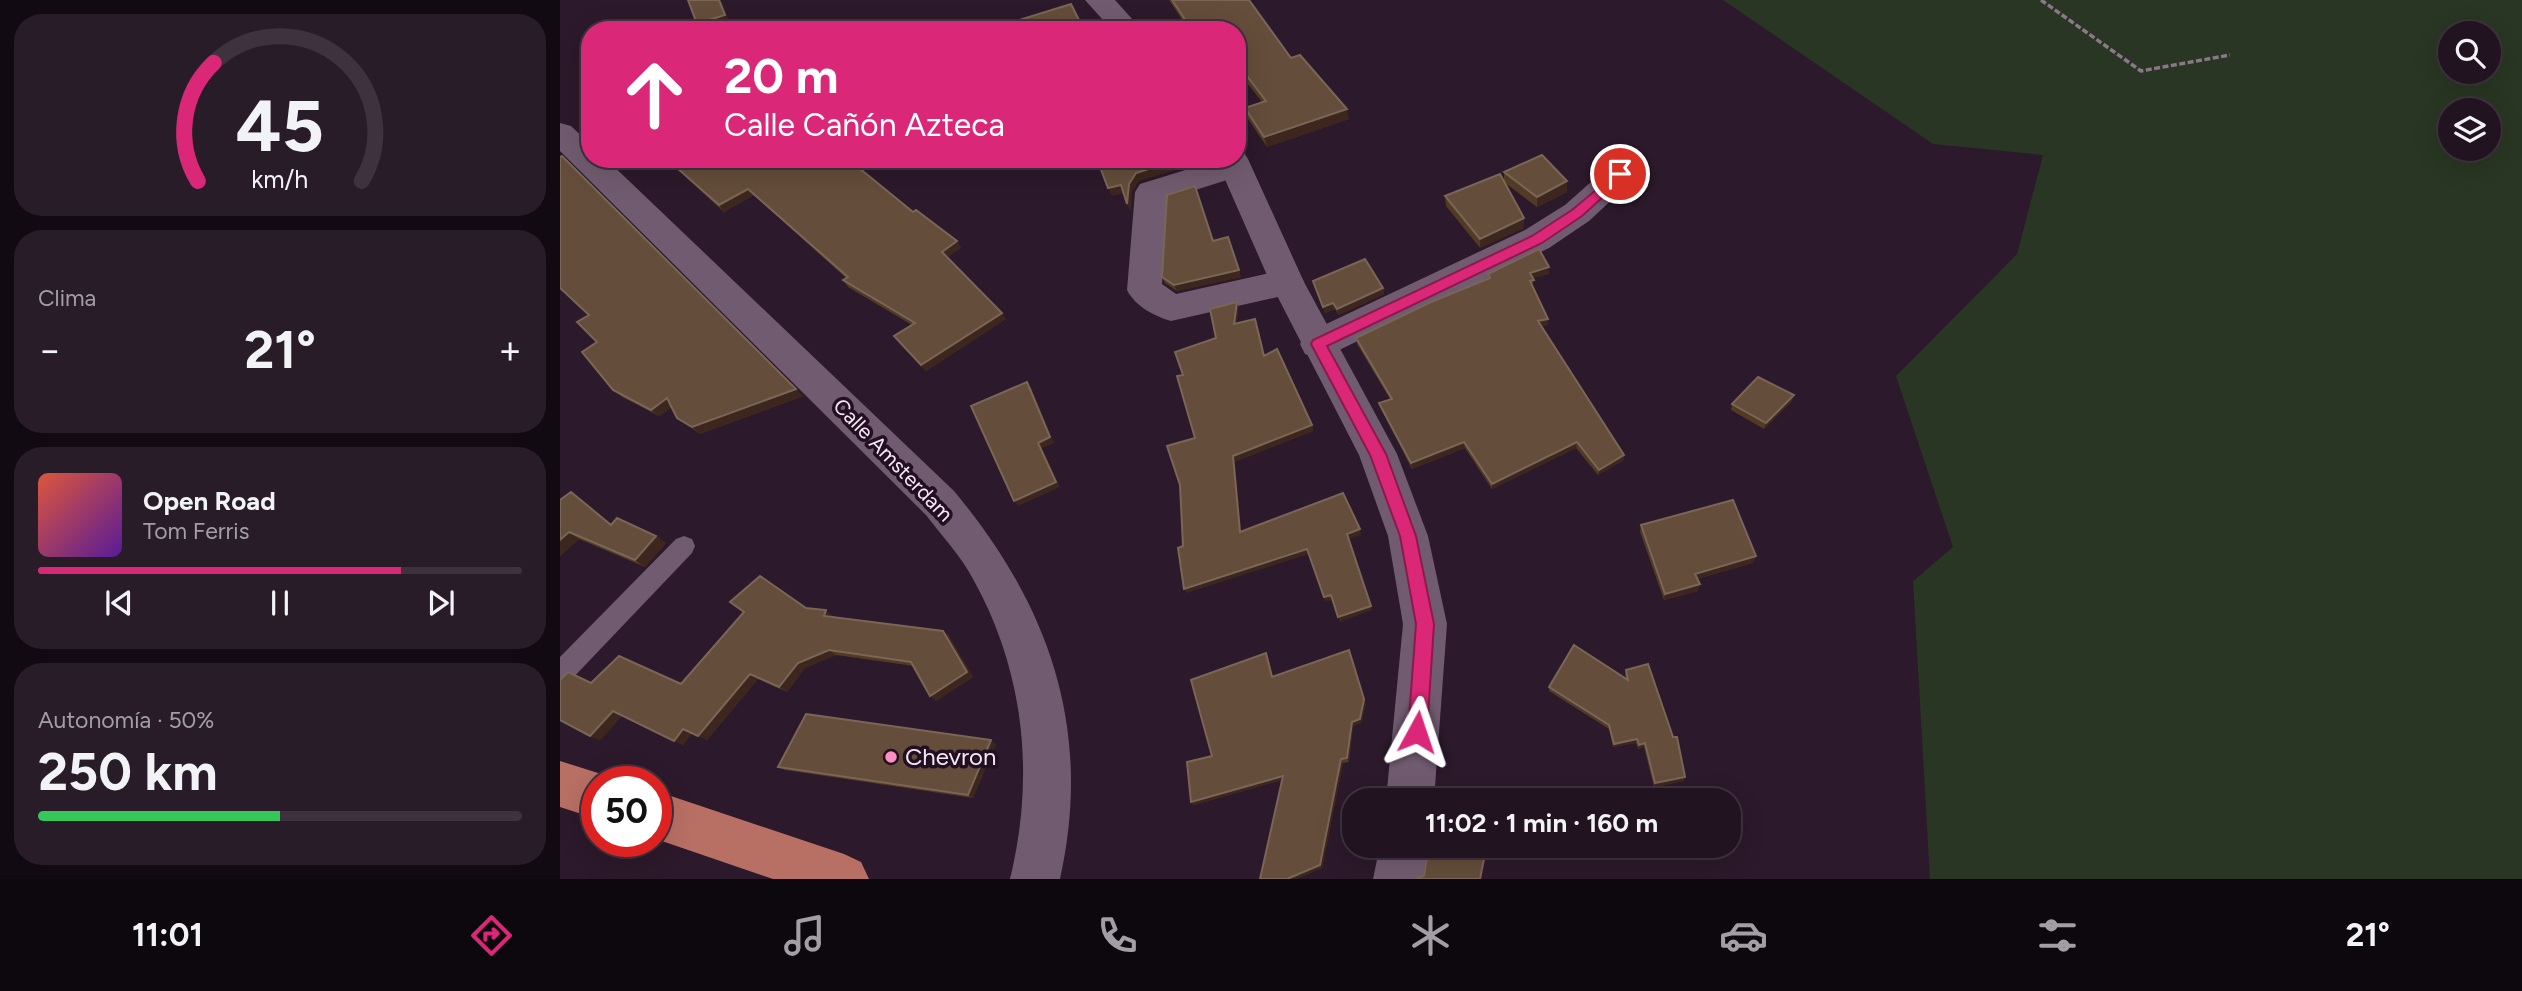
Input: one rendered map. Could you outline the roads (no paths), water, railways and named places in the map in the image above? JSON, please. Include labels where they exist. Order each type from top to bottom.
[{"type":"highway","points":[[560,783],[581,790]]},
{"type":"highway","points":[[672,820],[844,879]]},
{"type":"street","points":[[1099,0],[1119,21]]},
{"type":"street","name":"Calle Amsterdam","points":[[560,133],[581,153]]},
{"type":"street","name":"Calle Amsterdam","points":[[596,168],[940,503],[988,566],[1024,642],[1039,695],[1048,808],[1035,879]]},
{"type":"street","points":[[1219,168],[1151,192],[1144,290],[1171,308],[1287,282]]},
{"type":"street","points":[[1235,168],[1287,282],[1378,454],[1408,536],[1425,624],[1410,788]]},
{"type":"street","points":[[1318,344],[1537,239],[1577,213],[1620,174]]},
{"type":"street","points":[[1398,879],[1402,858]]},
{"type":"lane","points":[[560,674],[684,547]]},
{"type":"place","name":"Chevron","points":[[891,757]]}]
